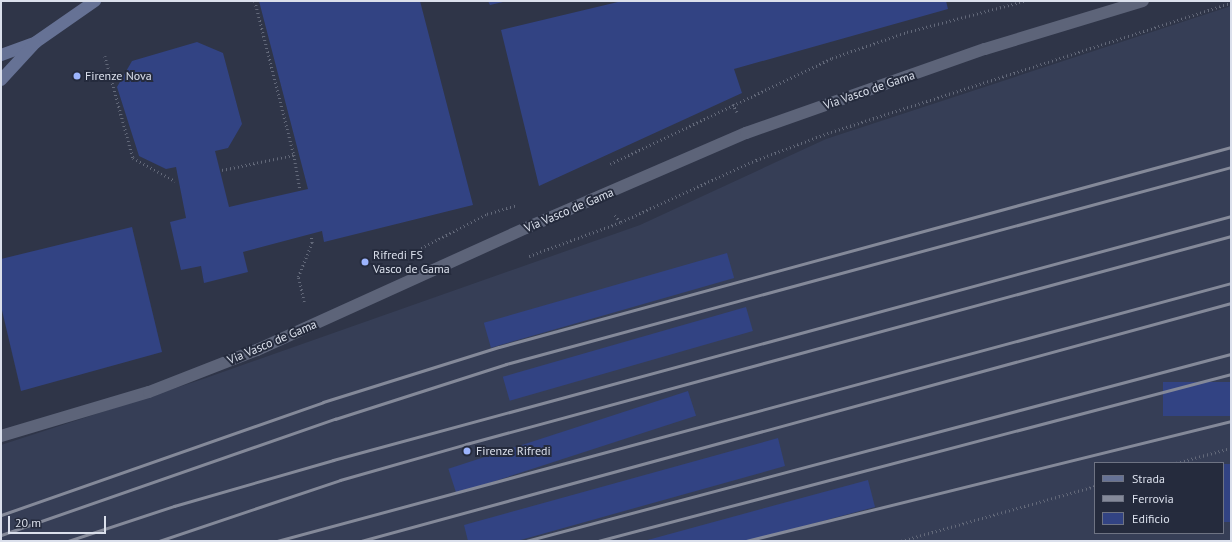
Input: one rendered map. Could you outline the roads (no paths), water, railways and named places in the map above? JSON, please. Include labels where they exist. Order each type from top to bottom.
[{"type":"main road","points":[[1,80],[36,42],[95,1]]},
{"type":"main road","points":[[1,55],[36,42]]},
{"type":"street","name":"Via Vasco de Gama","points":[[1,436],[148,392],[257,350],[519,231],[746,133],[985,49],[1142,1]]},
{"type":"railway","points":[[1,515],[323,402],[499,347],[1231,147]]},
{"type":"railway","points":[[1,535],[335,419],[506,364],[1231,167]]},
{"type":"railway","points":[[68,541],[174,506],[333,460],[1231,216]]},
{"type":"railway","points":[[159,541],[340,480],[466,444],[1231,236]]},
{"type":"railway","points":[[277,541],[1231,283]]},
{"type":"railway","points":[[361,541],[1231,303]]},
{"type":"railway","points":[[526,541],[1231,354]]},
{"type":"railway","points":[[598,541],[1231,374]]},
{"type":"railway","points":[[746,541],[1231,421]]},
{"type":"place","name":"Firenze Nova","points":[[77,76]]},
{"type":"place","name":"Rifredi FS Vasco de Gama","points":[[365,262]]},
{"type":"place","name":"Firenze Rifredi","points":[[467,451]]}]
